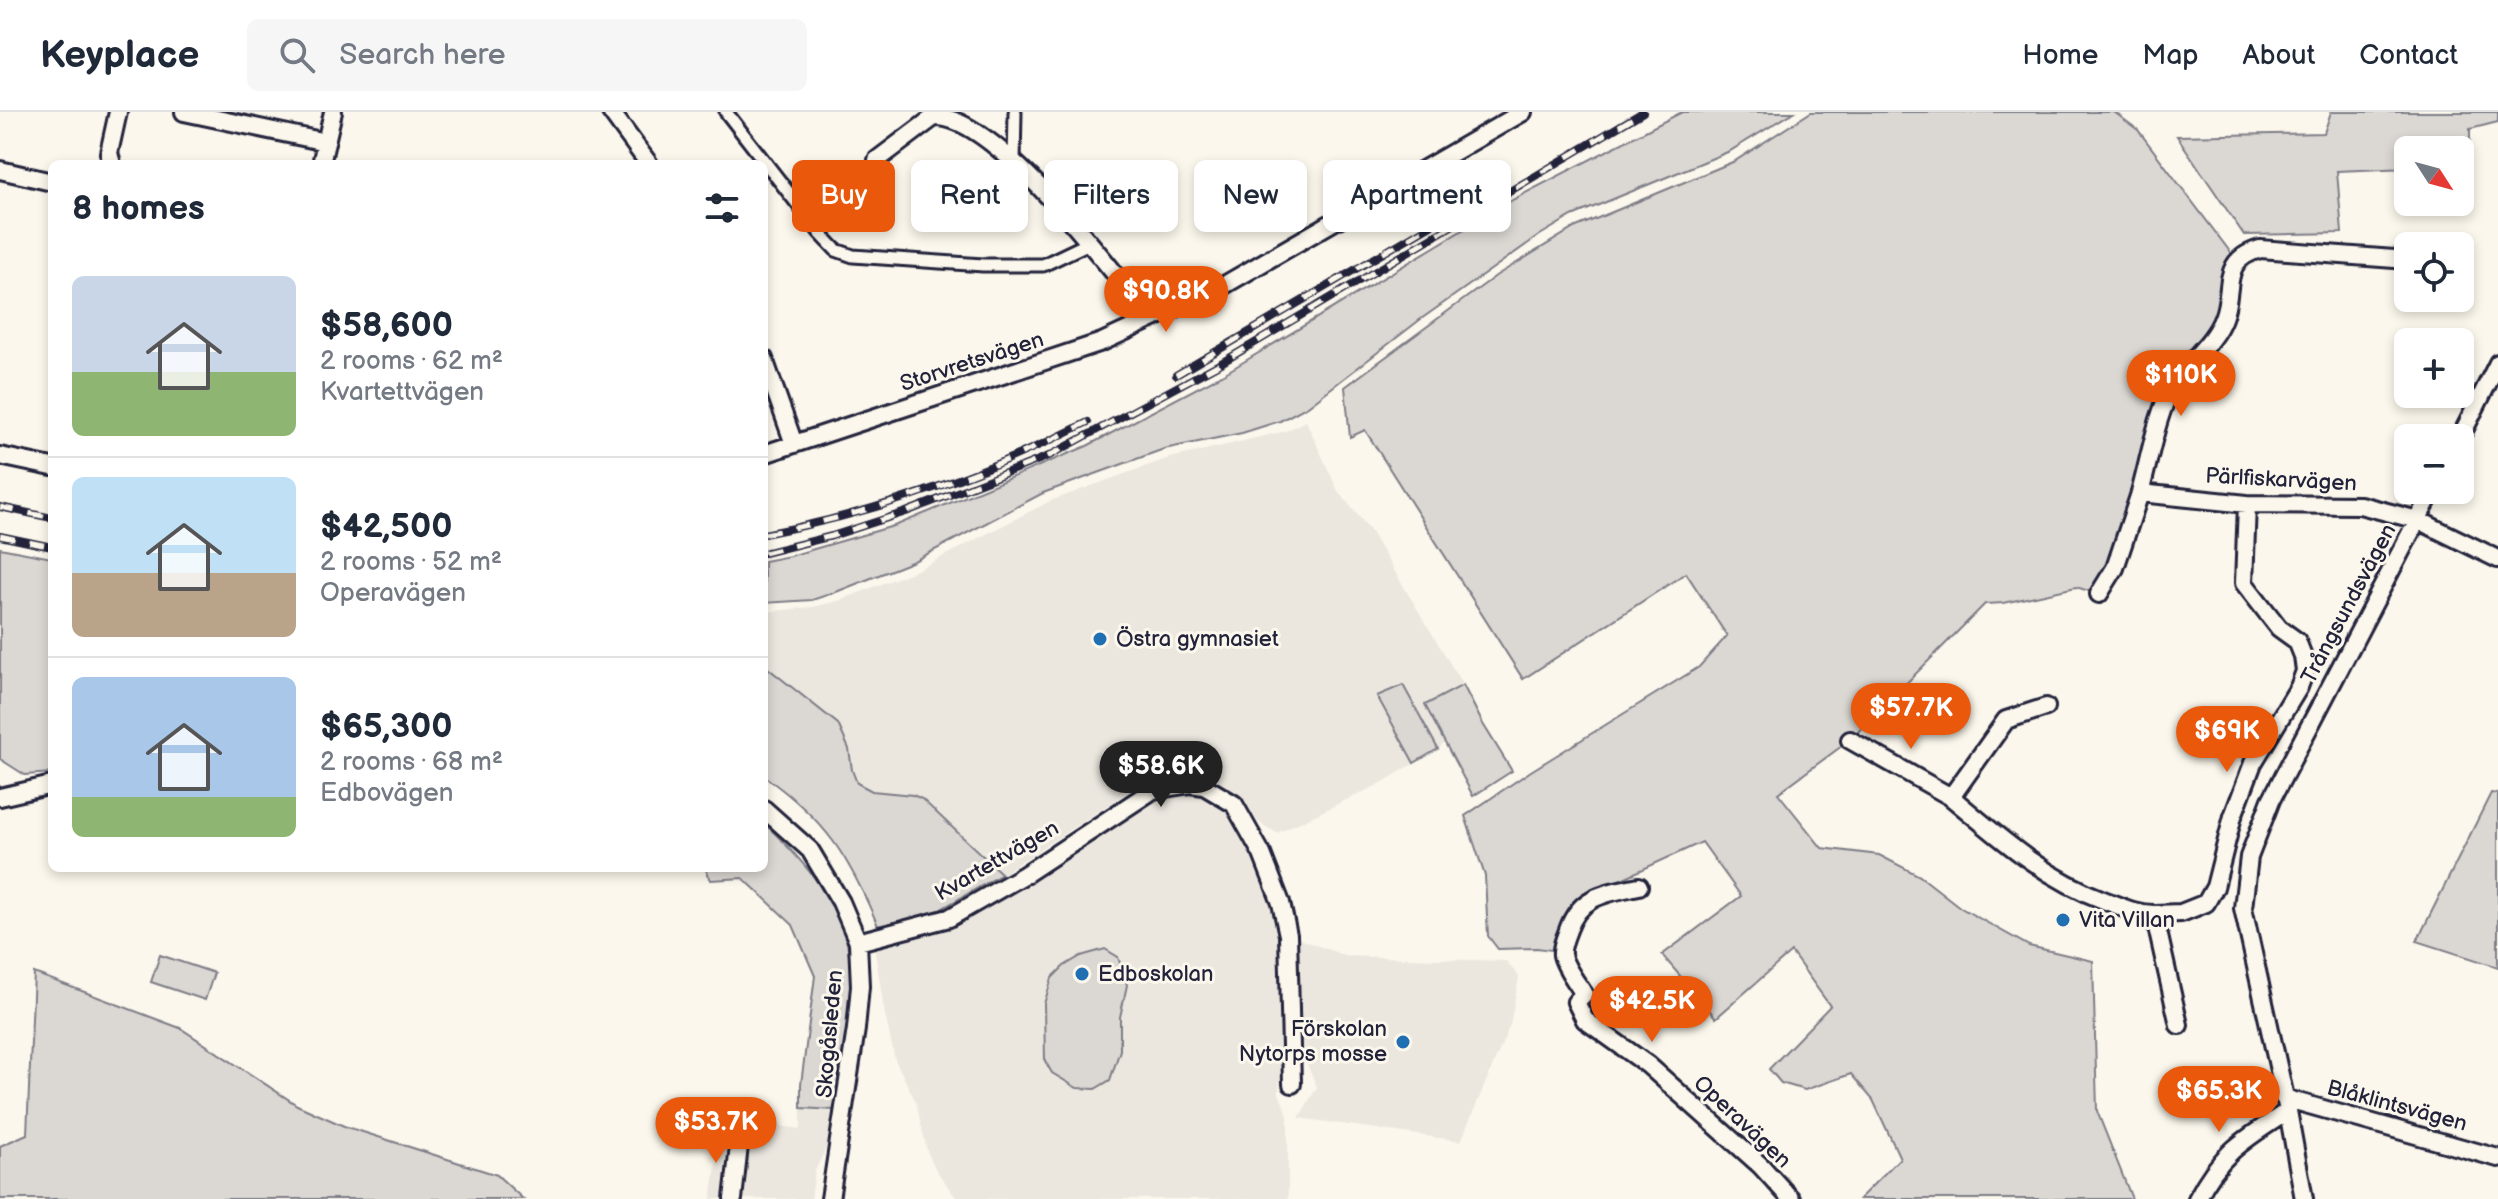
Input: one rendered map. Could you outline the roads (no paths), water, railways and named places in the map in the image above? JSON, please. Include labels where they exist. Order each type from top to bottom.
[{"type":"street","points":[[111,160],[109,153],[118,112]]},
{"type":"street","points":[[184,112],[326,142]]},
{"type":"street","points":[[322,160],[333,112]]},
{"type":"street","points":[[611,112],[646,160]]},
{"type":"street","points":[[726,112],[763,160]]},
{"type":"street","points":[[1014,160],[1015,112]]},
{"type":"street","name":"Storvretsvägen","points":[[768,453],[1102,342],[1221,287],[1523,112]]},
{"type":"street","points":[[877,160],[924,123],[943,116],[970,128],[1010,160]]},
{"type":"street","points":[[768,166],[836,250],[853,256],[1043,265],[1089,243]]},
{"type":"street","points":[[0,170],[48,181]]},
{"type":"street","points":[[1028,178],[1089,243],[1151,319]]},
{"type":"street","points":[[2099,594],[2115,568],[2166,398],[2224,318],[2232,269],[2237,261],[2260,249],[2394,259]]},
{"type":"street","points":[[2467,424],[2498,363]]},
{"type":"street","points":[[768,370],[794,444]]},
{"type":"street","points":[[0,456],[48,466]]},
{"type":"street","name":"Pärlfiskarvägen","points":[[2140,493],[2247,504],[2360,505],[2418,520],[2498,559]]},
{"type":"street","points":[[1850,740],[1951,797],[2019,855],[2077,890],[2140,914],[2181,913],[2206,903],[2215,887],[2233,816],[2253,763],[2299,687],[2305,671],[2297,641],[2279,628],[2244,583],[2247,504]]},
{"type":"street","name":"Trångsundsvägen","points":[[2304,1199],[2243,908],[2249,857],[2271,800],[2426,504]]},
{"type":"street","points":[[1951,797],[2006,720],[2046,707]]},
{"type":"street","name":"Kvartettvägen","points":[[858,942],[949,918],[1024,875],[1153,790],[1190,784],[1204,786],[1234,804],[1262,854],[1281,903],[1288,935],[1292,1084]]},
{"type":"street","points":[[0,797],[48,786]]},
{"type":"street","name":"Skogåsleden","points":[[768,813],[810,850],[841,902],[858,942],[860,986],[830,1199]]},
{"type":"street","name":"Operavägen","points":[[1639,886],[1607,893],[1582,904],[1570,924],[1562,957],[1584,994],[1576,1002],[1585,1020],[1648,1065],[1761,1166],[1791,1199]]},
{"type":"street","points":[[2154,914],[2179,1025]]},
{"type":"street","points":[[2197,1199],[2209,1176],[2229,1151],[2286,1105]]},
{"type":"street","name":"Blåklintsvägen","points":[[2286,1105],[2498,1158]]},
{"type":"street","points":[[733,1199],[740,1137]]},
{"type":"railway","points":[[768,552],[832,536],[906,512],[1049,456],[1221,363],[1643,112]]},
{"type":"railway","points":[[1176,375],[1419,232]]},
{"type":"railway","points":[[768,533],[848,515],[930,490],[1088,422]]},
{"type":"railway","points":[[0,507],[48,517]]},
{"type":"railway","points":[[0,536],[48,546]]},
{"type":"place","name":"Östra gymnasiet","points":[[1100,639]]},
{"type":"place","name":"Vita Villan","points":[[2063,920]]},
{"type":"place","name":"Edboskolan","points":[[1082,974]]},
{"type":"place","name":"Förskolan Nytorps mosse","points":[[1403,1042]]}]
